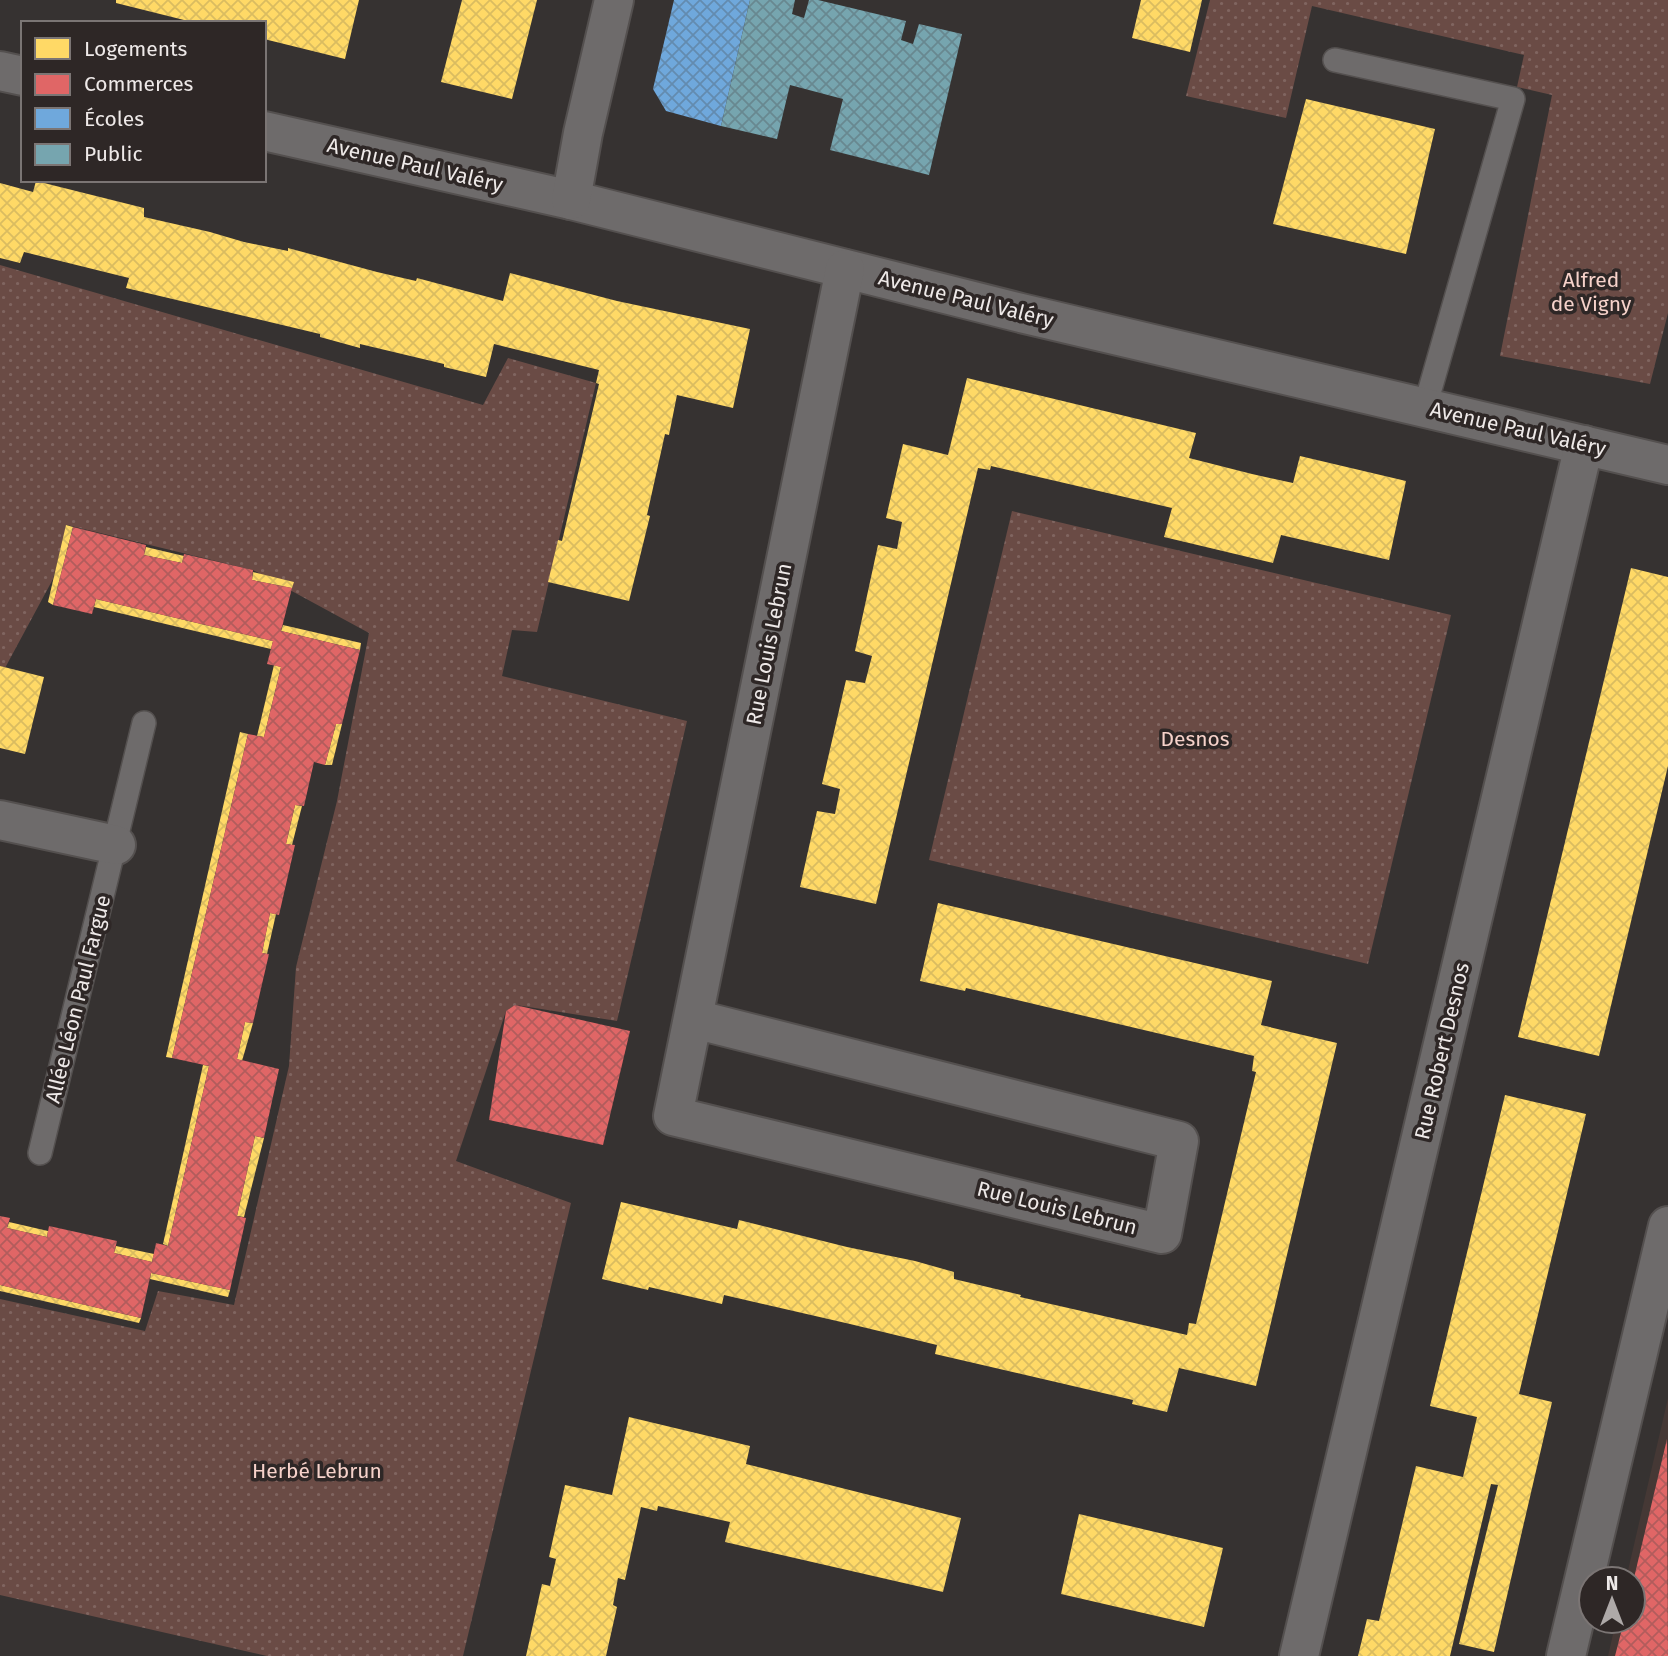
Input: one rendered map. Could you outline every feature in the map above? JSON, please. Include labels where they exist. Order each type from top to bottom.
[{"type":"street","points":[[570,200],[614,0]]},
{"type":"street","points":[[0,71],[21,76]]},
{"type":"street","name":"Avenue Paul Valéry","points":[[266,131],[570,200],[1021,313],[1668,465]]},
{"type":"street","name":"Rue Louis Lebrun","points":[[694,1019],[1179,1141],[1162,1234],[673,1116],[845,269]]},
{"type":"street","name":"Rue Robert Desnos","points":[[1299,1656],[1584,445]]},
{"type":"street","points":[[0,820],[116,845]]},
{"type":"street","points":[[1566,1656],[1668,1226]]},
{"type":"lane","points":[[1335,60],[1513,99],[1425,407]]},
{"type":"lane","name":"Allée Léon Paul Fargue","points":[[40,1153],[144,723]]},
{"type":"shaded area","points":[[1668,1398],[1668,1656],[1608,1656],[1613,1635],[1647,1635],[1647,1565],[1629,1565]]},
{"type":"green space","name":"Alfred de Vigny","points":[[1210,0],[1668,0],[1668,313],[1650,384],[1500,356],[1552,95],[1517,87],[1524,55],[1312,6],[1286,118],[1186,96]]},
{"type":"green space","name":"Herbé Lebrun","points":[[0,265],[483,405],[508,358],[596,383],[537,632],[512,630],[502,676],[687,721],[617,1021],[516,1005],[506,1011],[456,1161],[571,1203],[463,1656],[267,1656],[0,1595],[0,1299],[145,1331],[158,1291],[234,1305],[289,1066],[296,967],[337,801],[369,633],[253,570],[67,525],[53,579],[5,668],[0,666]]},
{"type":"green space","name":"Desnos","points":[[1012,511],[1451,615],[1368,964],[929,860]]},
{"type":"building: Logements","points":[[116,0],[359,0],[345,59],[266,39],[266,21],[188,21],[116,3]]},
{"type":"building: Logements","points":[[462,0],[537,0],[512,99],[441,82]]},
{"type":"building: Logements","points":[[1141,0],[1202,0],[1190,52],[1132,38]]},
{"type":"building: Logements","points":[[1306,99],[1435,129],[1406,254],[1273,224]]},
{"type":"building: Logements","points":[[36,182],[40,182],[144,208],[144,217],[244,242],[288,251],[288,248],[416,281],[417,278],[503,301],[510,273],[617,301],[750,329],[733,408],[677,395],[669,435],[665,434],[647,515],[650,516],[629,601],[548,582],[558,540],[562,541],[599,384],[596,383],[599,370],[494,344],[486,377],[444,367],[444,364],[360,344],[360,348],[320,337],[320,334],[126,288],[129,278],[24,252],[20,263],[0,258],[0,183],[33,192]]},
{"type":"building: Logements","points":[[967,378],[1196,433],[1189,458],[1252,474],[1293,483],[1300,456],[1406,481],[1389,560],[1281,535],[1273,563],[1164,537],[1172,508],[991,466],[990,470],[978,468],[876,904],[800,887],[817,811],[835,814],[840,789],[822,784],[846,680],[865,683],[872,656],[855,651],[878,545],[897,549],[902,522],[886,518],[903,444],[948,455]]},
{"type":"building: Logements","points":[[66,525],[73,527],[53,605],[48,602]]},
{"type":"building: Logements","points":[[146,547],[184,556],[182,563],[144,555]]},
{"type":"building: Logements","points":[[1631,568],[1668,577],[1668,766],[1599,1056],[1518,1037]]},
{"type":"building: Logements","points":[[253,572],[294,582],[292,588],[252,580]]},
{"type":"building: Logements","points":[[96,599],[273,641],[271,649],[94,607]]},
{"type":"building: Logements","points":[[283,625],[361,643],[360,650],[281,631]]},
{"type":"building: Logements","points":[[274,665],[281,667],[264,737],[257,736]]},
{"type":"building: Logements","points":[[0,666],[44,677],[25,754],[0,748]]},
{"type":"building: Logements","points":[[336,724],[342,724],[332,765],[325,765]]},
{"type":"building: Logements","points":[[240,732],[248,734],[172,1058],[166,1057]]},
{"type":"building: Logements","points":[[295,805],[302,806],[292,845],[286,844]]},
{"type":"building: Logements","points":[[938,903],[1272,981],[1261,1025],[1337,1043],[1256,1386],[1179,1368],[1167,1412],[1132,1404],[1133,1400],[935,1354],[937,1345],[850,1324],[724,1295],[722,1304],[602,1279],[621,1202],[737,1229],[739,1220],[915,1261],[954,1272],[954,1279],[1021,1295],[1020,1297],[1187,1335],[1189,1323],[1196,1324],[1256,1072],[1252,1071],[1254,1056],[966,988],[965,991],[920,981]]},
{"type":"building: Logements","points":[[270,913],[276,914],[267,954],[262,953]]},
{"type":"building: Logements","points":[[245,1022],[253,1023],[242,1061],[237,1059]]},
{"type":"building: Logements","points":[[203,1065],[209,1066],[168,1246],[163,1244]]},
{"type":"building: Logements","points":[[1505,1095],[1586,1114],[1519,1394],[1552,1402],[1494,1652],[1459,1644],[1498,1485],[1491,1484],[1450,1656],[1358,1656],[1367,1619],[1379,1621],[1416,1466],[1463,1477],[1477,1417],[1430,1406]]},
{"type":"building: Logements","points":[[255,1136],[264,1138],[244,1217],[237,1216]]},
{"type":"building: Logements","points":[[9,1222],[48,1231],[47,1237],[7,1228]]},
{"type":"building: Logements","points":[[116,1246],[154,1254],[152,1262],[114,1253]]},
{"type":"building: Logements","points":[[151,1273],[230,1290],[228,1297],[150,1279]]},
{"type":"building: Logements","points":[[0,1285],[141,1318],[139,1323],[0,1291]]},
{"type":"building: Logements","points":[[629,1417],[750,1446],[746,1464],[961,1518],[943,1592],[725,1542],[730,1522],[658,1506],[657,1511],[641,1507],[625,1580],[618,1578],[613,1605],[617,1607],[606,1656],[526,1656],[542,1584],[550,1586],[556,1559],[549,1557],[565,1485],[612,1495]]},
{"type":"building: Logements","points":[[1079,1514],[1223,1548],[1204,1627],[1061,1594]]},
{"type":"building: Commerces","points":[[73,527],[146,545],[144,555],[182,563],[184,554],[253,570],[252,580],[292,588],[281,631],[360,650],[342,724],[336,724],[325,765],[314,762],[304,806],[295,805],[286,844],[295,845],[279,915],[270,913],[262,953],[269,954],[253,1023],[245,1022],[237,1059],[279,1069],[264,1138],[255,1136],[237,1216],[246,1218],[230,1290],[151,1273],[141,1318],[0,1285],[0,1216],[10,1218],[7,1228],[47,1237],[49,1226],[117,1241],[114,1253],[152,1262],[156,1243],[168,1246],[209,1066],[172,1058],[248,734],[264,737],[281,667],[267,664],[273,641],[96,599],[92,614],[53,605]]},
{"type":"building: Commerces","points":[[515,1005],[630,1031],[603,1145],[489,1120],[506,1011]]},
{"type":"building: Commerces","points":[[1667,1439],[1668,1656],[1615,1656],[1620,1635],[1647,1635],[1647,1565],[1637,1565]]},
{"type":"building: Écoles","points":[[674,0],[750,0],[721,126],[666,111],[653,89]]},
{"type":"building: Public","points":[[750,0],[795,0],[792,14],[804,18],[809,0],[818,0],[906,21],[901,40],[913,44],[919,24],[962,34],[929,175],[830,150],[843,99],[790,85],[777,139],[721,126]]}]
